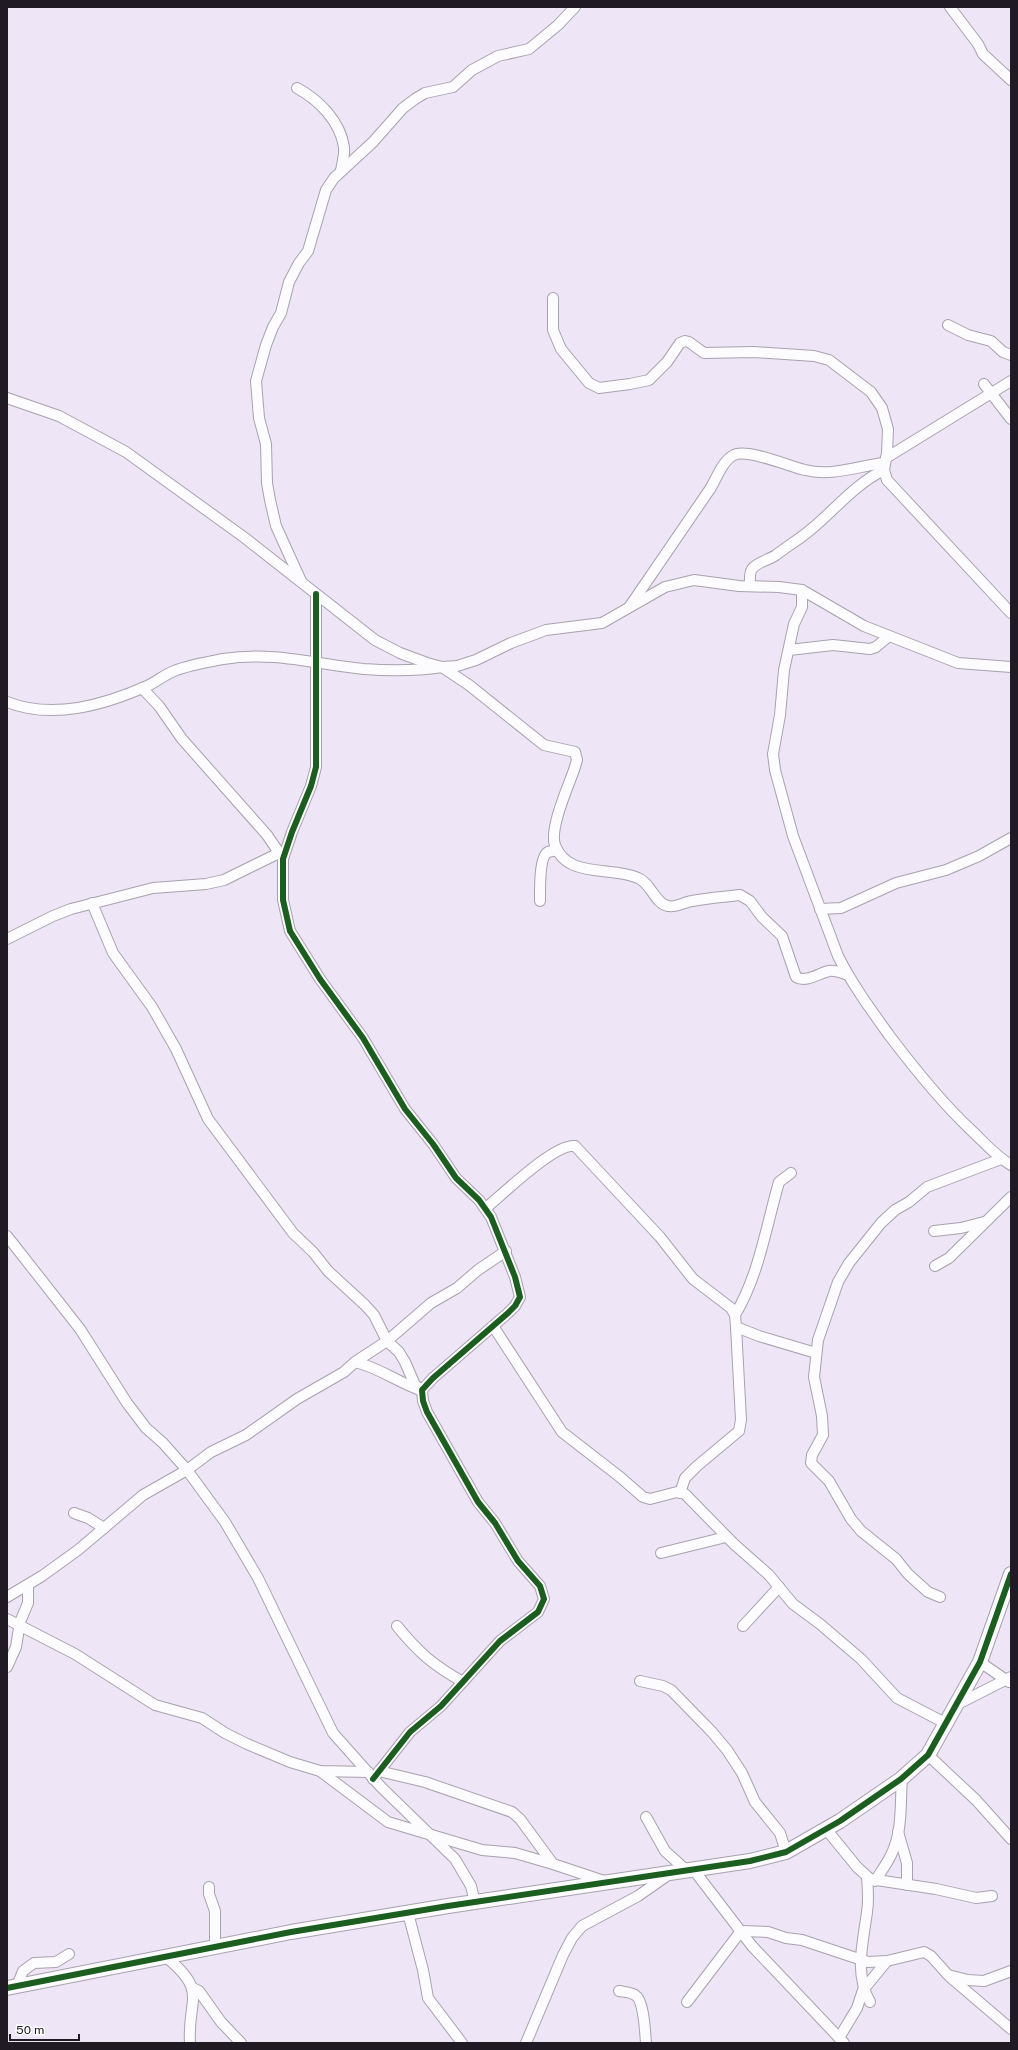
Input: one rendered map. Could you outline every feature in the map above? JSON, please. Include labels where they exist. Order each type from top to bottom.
[{"type":"street","points":[[302,583],[276,526],[270,500],[267,483],[266,444],[259,418],[256,381],[272,326],[281,313],[291,277],[308,251],[326,190],[341,171],[373,142],[403,108],[415,98],[426,93],[453,87],[472,70],[498,56],[529,49],[558,25],[575,7]]},
{"type":"street","points":[[950,7],[978,44],[983,54],[1011,80]]},
{"type":"street","points":[[297,88],[315,100],[335,123],[344,147],[341,171]]},
{"type":"street","points":[[553,298],[553,330],[561,349],[589,383],[599,388],[649,380],[667,362],[680,343],[685,341],[689,342],[704,353],[754,352],[823,357],[836,365],[877,399],[882,408],[888,429],[884,464],[887,480],[1011,613]]},
{"type":"street","points":[[948,325],[968,335],[994,343],[1003,352],[1011,355]]},
{"type":"street","points":[[750,586],[750,573],[752,568],[773,557],[804,535],[884,464],[990,392],[1011,382]]},
{"type":"street","points":[[984,384],[1011,419]]},
{"type":"street","points":[[7,398],[59,416],[126,452],[238,533],[375,640],[400,653],[442,667],[474,688],[544,745],[575,752],[577,760],[558,815],[554,831],[554,844],[557,850],[576,867],[626,874],[638,878],[645,882],[662,904],[669,907],[691,901],[740,895],[745,896],[750,900],[762,917],[782,936],[796,977],[799,979],[807,979],[829,971],[848,975]]},
{"type":"street","points":[[629,608],[710,489],[724,465],[734,455],[741,453],[777,460],[803,470],[822,473],[884,464]]},
{"type":"street","points":[[7,702],[34,709],[70,709],[107,702],[142,688],[182,669],[250,655],[275,656],[364,669],[410,671],[457,666],[476,660],[511,643],[546,630],[602,623],[665,587],[694,580],[716,584],[780,586],[802,590],[864,626],[958,663],[1011,667]]},
{"type":"street","points":[[802,590],[802,607],[794,624],[784,670],[780,715],[773,754],[778,782],[793,836],[838,956],[848,975],[914,1069],[951,1112],[1001,1159],[1011,1165]]},
{"type":"street","points":[[316,594],[316,767],[311,786],[281,856],[283,900],[290,931],[320,979],[363,1038],[405,1108],[433,1144],[456,1178],[486,1208],[506,1251],[520,1297],[515,1306],[494,1326],[433,1378],[422,1390],[423,1402],[426,1412],[475,1498],[496,1522],[518,1561],[536,1581],[544,1596],[541,1608],[500,1641],[433,1714],[410,1732],[393,1756],[373,1774]]},
{"type":"street","points":[[789,650],[833,646],[870,649],[876,647],[889,636]]},
{"type":"street","points":[[142,688],[159,706],[182,739],[258,824],[281,856]]},
{"type":"street","points":[[820,909],[841,908],[896,883],[946,870],[979,856],[1011,838]]},
{"type":"street","points":[[540,901],[541,872],[544,857],[548,852],[557,850]]},
{"type":"street","points":[[7,939],[53,916],[92,903],[153,888],[206,884],[224,880],[281,856]]},
{"type":"street","points":[[92,903],[112,953],[152,1006],[176,1049],[208,1119],[293,1233],[313,1252],[328,1271],[374,1315],[387,1341],[399,1352],[405,1362],[415,1385],[422,1390]]},
{"type":"street","points":[[486,1208],[537,1165],[562,1148],[569,1145],[575,1146],[660,1237],[693,1279],[731,1308],[735,1315],[736,1326],[741,1420],[740,1431],[697,1466],[685,1478],[680,1493]]},
{"type":"street","points":[[940,1597],[928,1592],[908,1574],[896,1559],[861,1531],[851,1519],[829,1481],[812,1462],[812,1455],[823,1435],[822,1416],[814,1377],[816,1353],[821,1328],[842,1275],[856,1253],[881,1222],[927,1187],[1001,1159]]},
{"type":"street","points":[[735,1315],[748,1291],[770,1223],[779,1182],[791,1173]]},
{"type":"street","points":[[935,1266],[949,1258],[1011,1197]]},
{"type":"street","points":[[934,1231],[961,1228],[984,1222]]},
{"type":"street","points":[[7,1236],[80,1329],[127,1403],[146,1428],[163,1443],[188,1470],[225,1522],[258,1578],[333,1733],[454,1859],[464,1872],[471,1886],[475,1903]]},
{"type":"street","points":[[7,1597],[28,1585],[78,1550],[143,1495],[188,1470],[211,1452],[246,1435],[297,1399],[339,1375],[355,1362],[387,1341],[431,1303],[456,1288],[478,1270],[506,1251]]},
{"type":"street","points":[[494,1326],[562,1432],[620,1477],[643,1497],[650,1499],[677,1492],[693,1501],[726,1537],[779,1587],[793,1604],[820,1624],[861,1659],[897,1698],[947,1724]]},
{"type":"street","points":[[736,1326],[759,1336],[816,1353]]},
{"type":"street","points":[[355,1362],[366,1364],[407,1386],[422,1390]]},
{"type":"street","points":[[74,1513],[88,1518],[104,1528]]},
{"type":"street","points":[[661,1553],[726,1537]]},
{"type":"street","points":[[12,1987],[291,1932],[606,1882],[750,1861],[786,1852],[826,1829],[902,1778],[928,1755],[947,1724],[980,1662],[1011,1574]]},
{"type":"street","points":[[7,1667],[16,1647],[20,1624],[28,1603],[28,1585]]},
{"type":"street","points":[[743,1626],[779,1587]]},
{"type":"street","points":[[7,1619],[20,1624],[75,1654],[156,1705],[202,1718],[224,1733],[290,1762],[320,1771],[373,1774],[425,1782],[516,1814],[553,1864]]},
{"type":"street","points":[[397,1626],[414,1647],[434,1665],[463,1682]]},
{"type":"street","points":[[980,1662],[1009,1680]]},
{"type":"street","points":[[956,1705],[1009,1680]]},
{"type":"street","points":[[640,1681],[663,1686],[671,1690],[712,1732],[727,1750],[742,1773],[755,1802],[780,1833],[786,1852]]},
{"type":"street","points":[[928,1755],[976,1800],[1011,1839]]},
{"type":"street","points":[[320,1771],[388,1822],[482,1850],[515,1853],[606,1882]]},
{"type":"street","points":[[870,2002],[863,1990],[860,1961],[864,1927],[871,1879],[890,1857],[898,1832],[901,1818],[902,1778]]},
{"type":"street","points":[[646,1817],[665,1851],[741,1931],[782,1979],[842,2040],[857,2008],[863,1990],[887,1961]]},
{"type":"street","points":[[826,1829],[871,1879],[976,1898],[992,1896]]},
{"type":"street","points":[[898,1832],[907,1863],[907,1885]]},
{"type":"street","points":[[526,2043],[563,1955],[576,1932],[582,1926],[684,1870]]},
{"type":"street","points":[[209,1887],[209,1894],[215,1910],[215,1947]]},
{"type":"street","points":[[408,1913],[423,1970],[428,1998],[462,2043]]},
{"type":"street","points":[[741,1931],[768,1932],[786,1938],[802,1940],[860,1961],[868,1962],[887,1961],[924,1952],[931,1956],[948,1975],[1011,2029]]},
{"type":"street","points":[[687,2002],[741,1931]]},
{"type":"street","points":[[12,1987],[23,1971],[34,1963],[56,1962],[69,1954]]},
{"type":"street","points":[[166,1957],[185,1974],[193,1988],[194,1998],[190,2026],[190,2043]]},
{"type":"street","points":[[958,1984],[984,1981],[1011,1971]]},
{"type":"street","points":[[948,1975],[976,1982]]},
{"type":"street","points":[[193,1988],[199,1991],[221,2022],[241,2043]]},
{"type":"street","points":[[619,1991],[635,1995],[639,1999],[642,2006],[646,2043]]},
{"type":"cycle path","points":[[316,594],[316,767],[311,786],[292,832],[283,859],[283,900],[290,931],[320,979],[363,1038],[405,1109],[433,1144],[456,1178],[479,1200],[491,1217],[515,1277],[520,1297],[515,1306],[433,1378],[422,1390],[423,1401],[427,1412],[478,1502],[495,1523],[518,1561],[540,1586],[544,1599],[538,1612],[500,1641],[441,1706],[410,1732],[373,1779]]},
{"type":"cycle path","points":[[7,1988],[291,1932],[448,1906],[750,1861],[786,1852],[840,1821],[901,1779],[928,1755],[980,1662],[1011,1574]]}]
